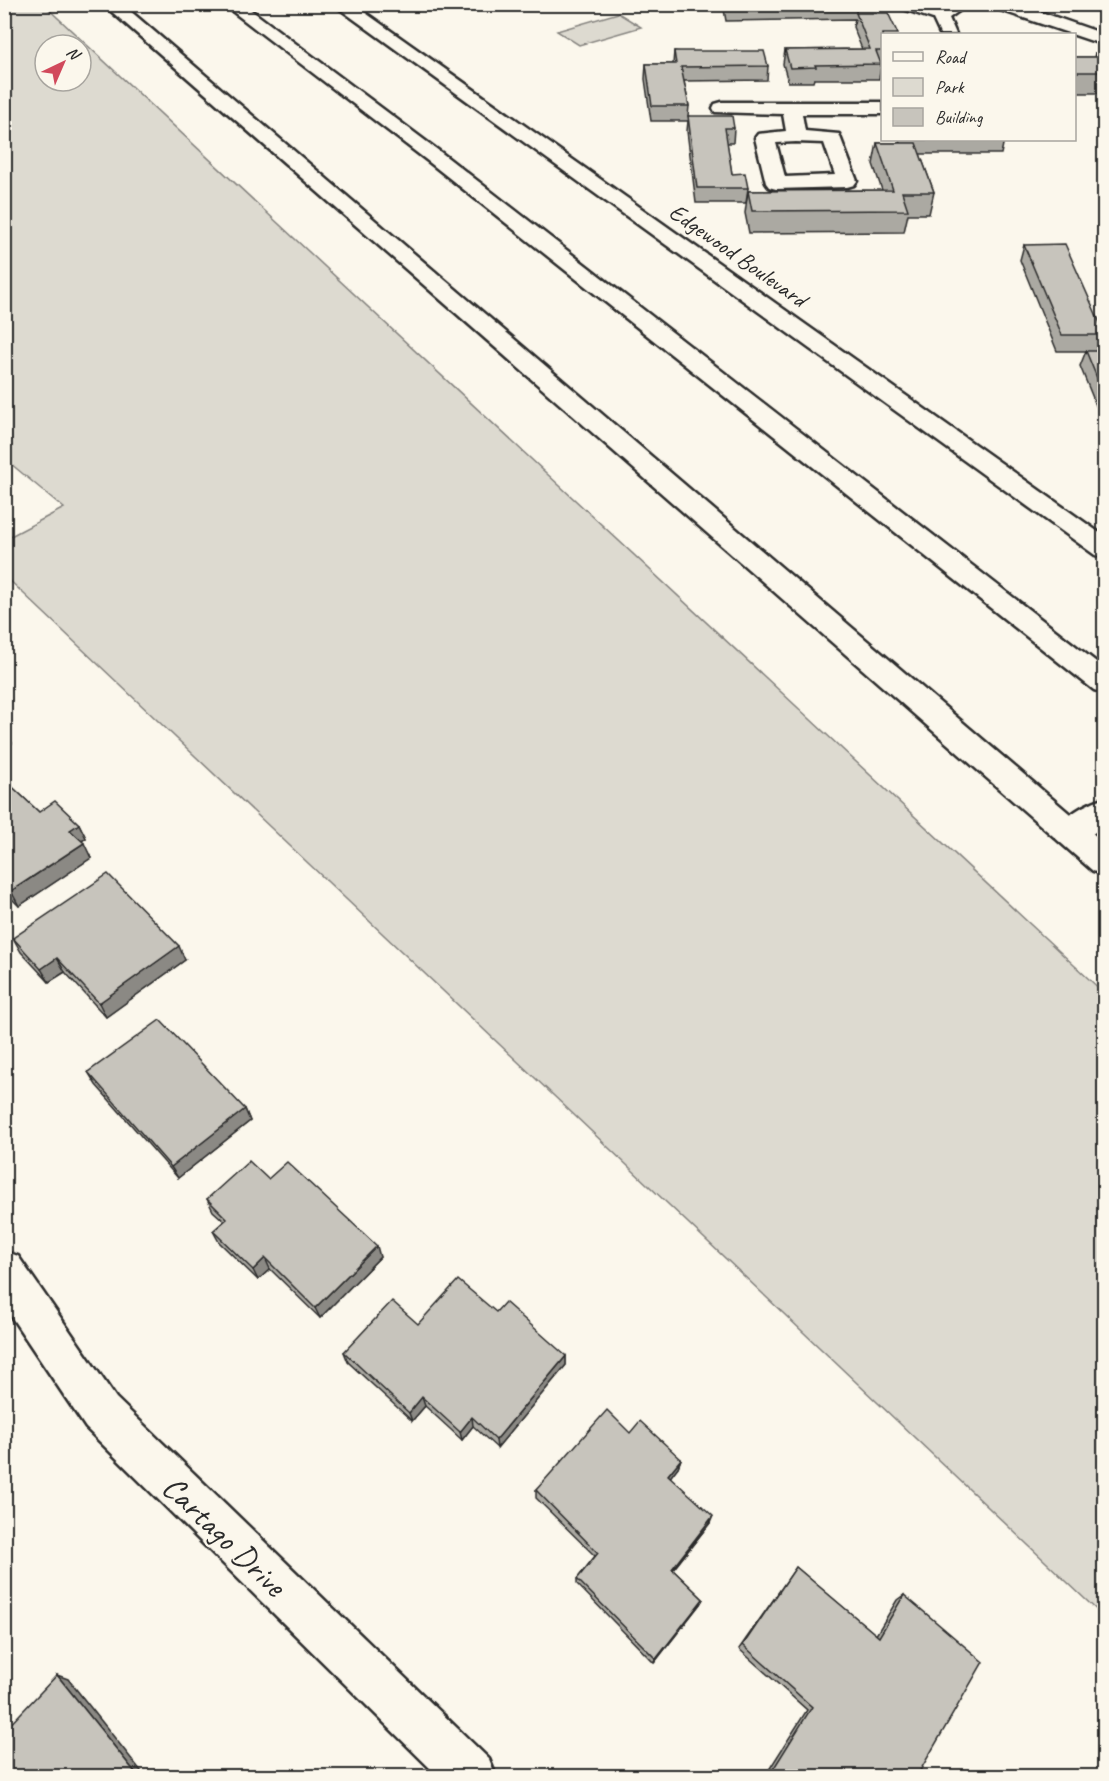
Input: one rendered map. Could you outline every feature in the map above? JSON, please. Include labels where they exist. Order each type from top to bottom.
[{"type":"main road","points":[[111,4],[1104,862]]},
{"type":"main road","points":[[231,4],[436,158],[1104,683]]},
{"type":"main road","points":[[236,4],[276,39]]},
{"type":"main road","name":"Edgewood Boulevard","points":[[341,4],[1104,549]]},
{"type":"main road","points":[[906,4],[940,16],[948,33]]},
{"type":"main road","points":[[940,16],[961,4]]},
{"type":"main road","points":[[1000,4],[1104,40]]},
{"type":"main road","points":[[722,108],[881,108]]},
{"type":"main road","points":[[792,108],[796,136]]},
{"type":"main road","points":[[1070,832],[1104,810]]},
{"type":"main road","name":"Cartago Drive","points":[[4,1270],[101,1413],[472,1776]]},
{"type":"green space","points":[[5,4],[44,5],[74,33],[33,33],[33,93],[93,93],[93,51],[1104,993],[1104,1617],[5,576],[5,539],[64,508],[5,459]]},
{"type":"green space","points":[[618,13],[641,27],[579,45],[557,31]]},
{"type":"building","points":[[727,4],[857,4],[857,5],[728,6]]},
{"type":"building","points":[[856,13],[888,13],[898,33],[881,33],[881,51],[876,51],[881,64],[815,65],[816,67],[790,68],[785,50],[870,49]]},
{"type":"building","points":[[674,51],[764,51],[768,66],[681,67],[689,106],[652,106],[646,64],[676,64]]},
{"type":"building","points":[[1095,53],[1104,53],[1104,72],[1076,72],[1076,57],[1097,57]]},
{"type":"building","points":[[688,116],[732,116],[734,128],[725,128],[732,174],[745,173],[748,188],[697,188]]},
{"type":"building","points":[[877,143],[916,143],[934,192],[902,192],[908,210],[752,211],[748,191],[893,190]]},
{"type":"building","points":[[1065,244],[1104,335],[1062,335],[1024,245]]},
{"type":"building","points":[[1086,351],[1104,351],[1104,395]]},
{"type":"building","points":[[4,779],[39,812],[55,801],[79,824],[70,830],[84,843],[11,891],[4,884]]},
{"type":"building","points":[[108,874],[179,946],[99,1003],[57,958],[41,969],[13,938]]},
{"type":"building","points":[[160,1020],[245,1109],[171,1167],[88,1072]]},
{"type":"building","points":[[249,1161],[268,1179],[287,1162],[377,1246],[315,1308],[265,1258],[253,1270],[213,1231],[227,1219],[207,1199]]},
{"type":"building","points":[[458,1280],[496,1312],[505,1302],[566,1356],[496,1440],[472,1417],[460,1432],[422,1397],[409,1413],[344,1352],[392,1301],[418,1324]]},
{"type":"building","points":[[607,1410],[630,1433],[640,1421],[681,1459],[668,1475],[713,1516],[672,1569],[703,1599],[656,1659],[577,1579],[598,1553],[536,1490]]},
{"type":"building","points":[[796,1567],[879,1637],[904,1595],[983,1662],[917,1776],[777,1776],[772,1771],[812,1707],[743,1645]]},
{"type":"building","points":[[57,1675],[138,1776],[4,1776],[4,1731]]}]
